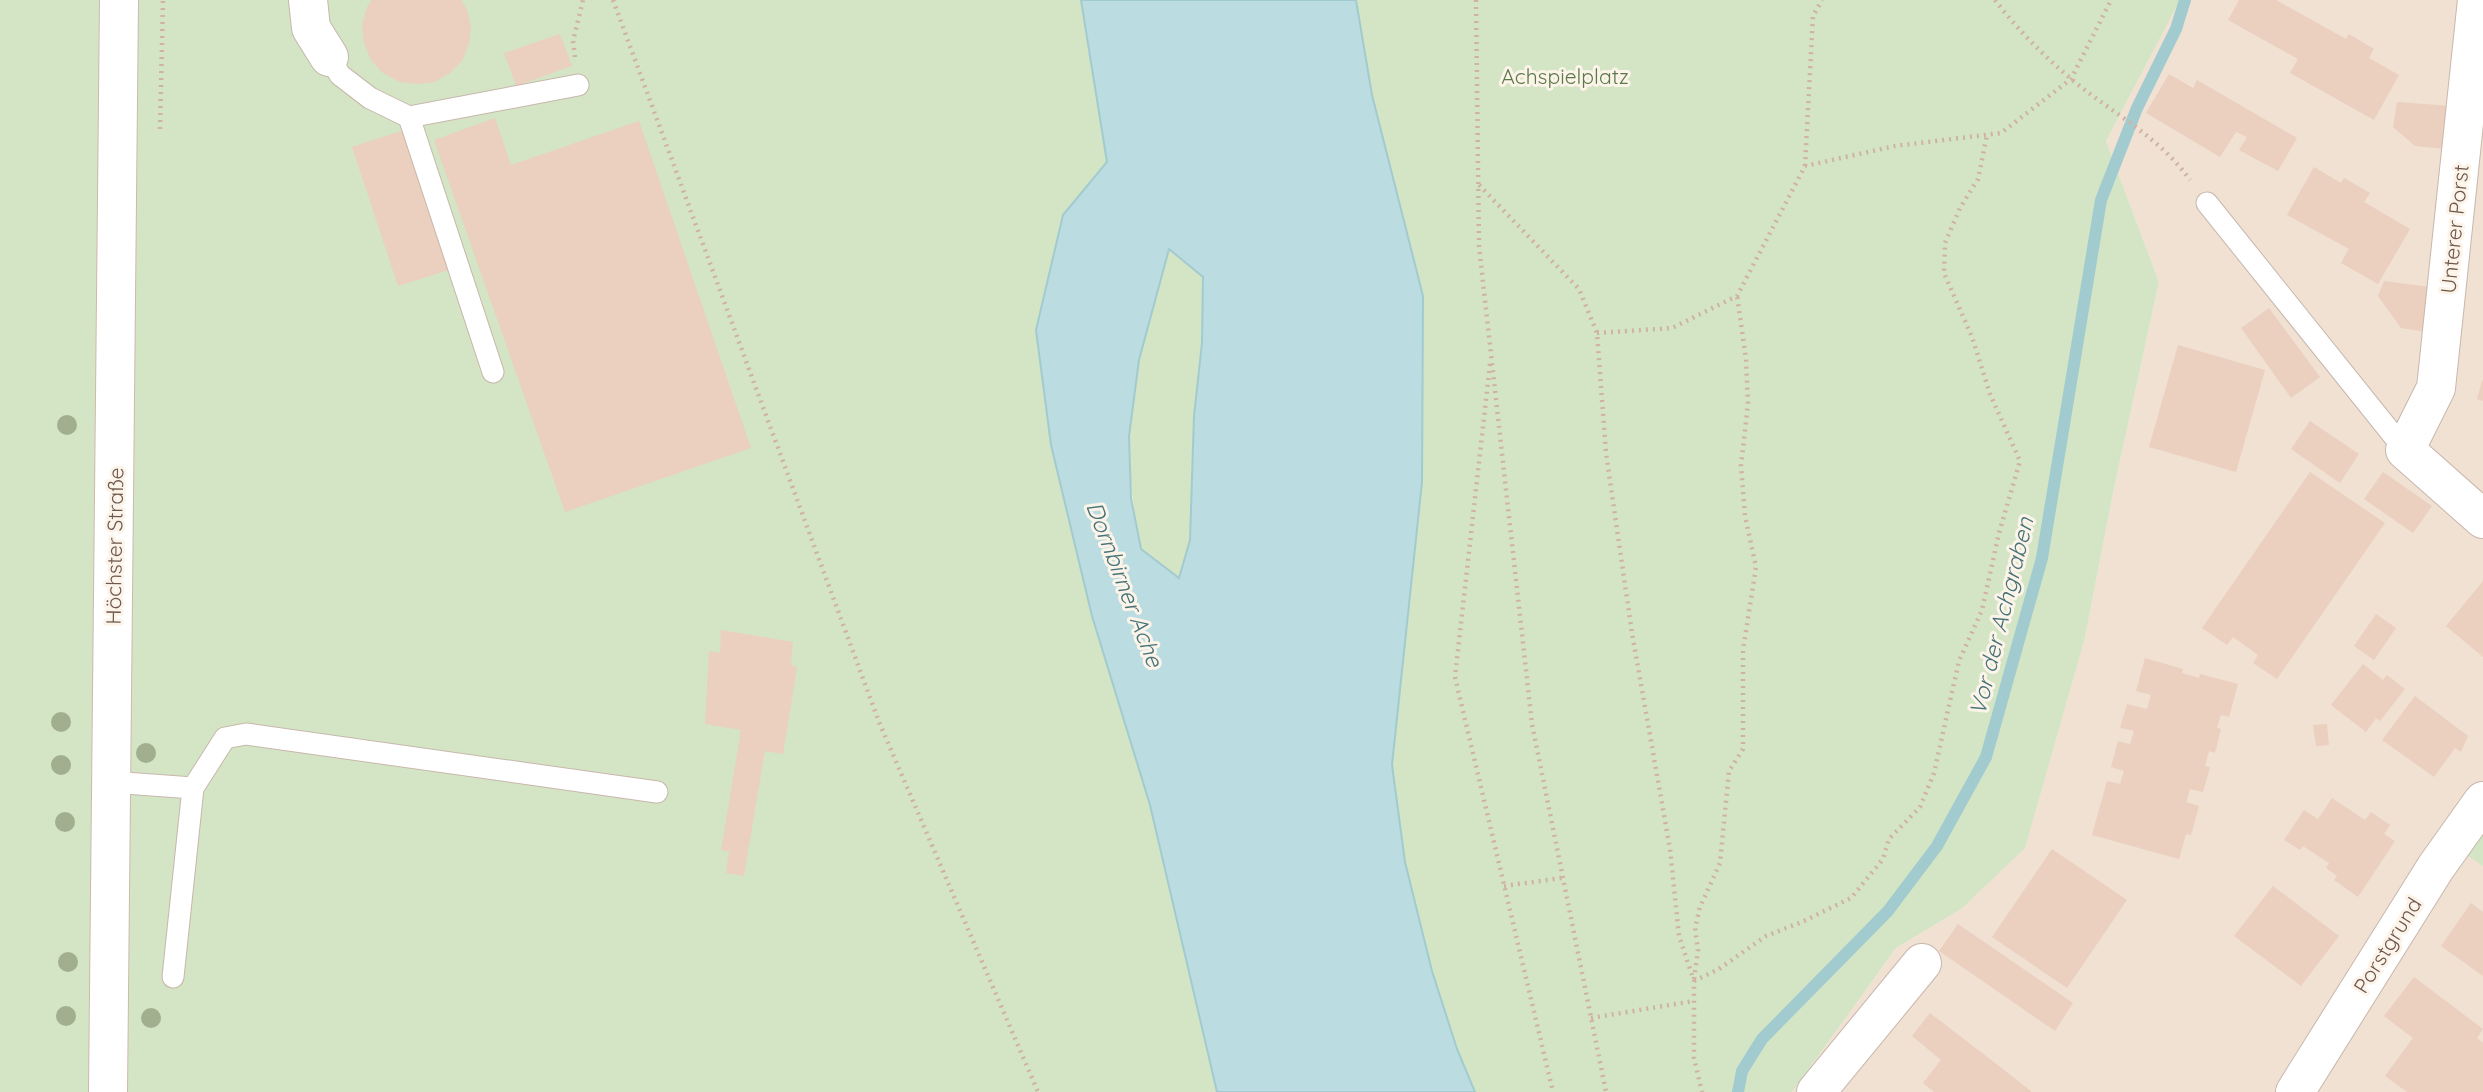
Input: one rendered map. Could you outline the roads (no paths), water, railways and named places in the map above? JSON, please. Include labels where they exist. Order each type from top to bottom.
[{"type":"street","name":"Höchster Straße","points":[[108,1092],[119,0]]},
{"type":"street","points":[[308,0],[312,28],[329,57]]},
{"type":"street","name":"Unterer Porst","points":[[2405,450],[2436,388],[2477,0]]},
{"type":"street","points":[[2405,450],[2483,519]]},
{"type":"street","name":"Porstgrund","points":[[2295,1092],[2436,867],[2483,801]]},
{"type":"street","points":[[1816,1092],[1922,963]]},
{"type":"lane","points":[[329,57],[340,75],[370,98],[408,117],[578,85]]},
{"type":"lane","points":[[408,117],[493,372]]},
{"type":"lane","points":[[2207,203],[2405,450]]},
{"type":"lane","points":[[173,977],[193,788],[225,738],[246,734],[657,792]]},
{"type":"lane","points":[[111,782],[193,788]]},
{"type":"water","name":"Dornbirner Ache","points":[[1081,0],[1356,0],[1372,95],[1423,296],[1422,482],[1392,765],[1405,862],[1432,971],[1457,1049],[1475,1092],[1217,1092],[1150,805],[1092,616],[1051,445],[1036,330],[1063,215],[1107,162]],"holes":[[[1169,249],[1203,277],[1202,343],[1194,416],[1190,540],[1179,578],[1141,549],[1131,498],[1129,436],[1139,360]]]},
{"type":"waterway","name":"Vor der Achgraben","points":[[1738,1092],[1742,1071],[1762,1039],[1888,911],[1937,846],[1986,757],[2042,558],[2101,200],[2137,108],[2176,29],[2185,0]]},
{"type":"park label","name":"Achspielplatz","points":[[1565,76]]}]
